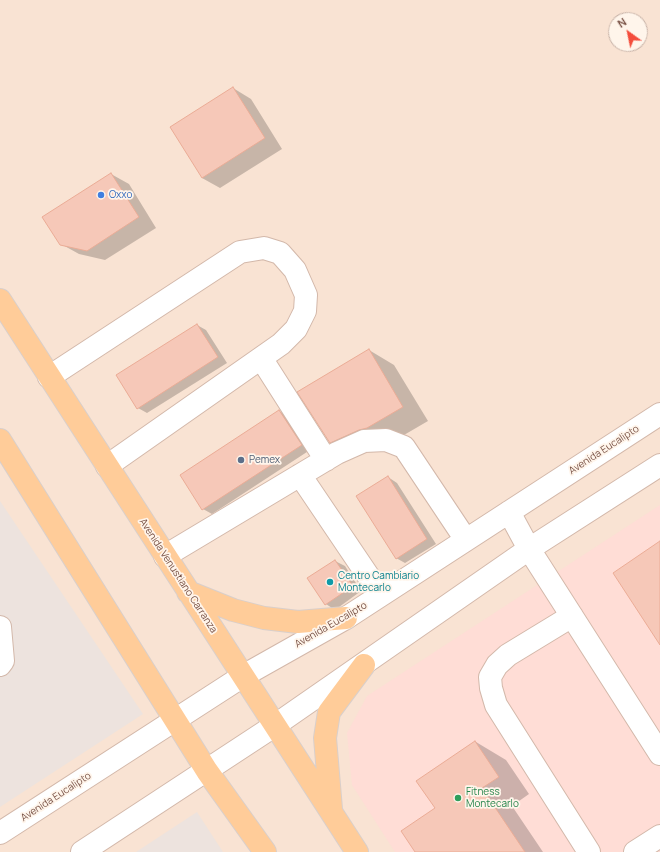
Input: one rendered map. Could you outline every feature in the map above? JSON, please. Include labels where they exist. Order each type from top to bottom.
[{"type":"main road","name":"Avenida Venustiano Carranza","points":[[0,300],[274,726],[357,852]]},
{"type":"main road","points":[[0,440],[208,771],[264,852]]},
{"type":"main road","points":[[188,592],[233,610],[264,618],[298,622],[346,618]]},
{"type":"main road","points":[[331,814],[325,738],[329,712],[364,665]]},
{"type":"street","points":[[49,377],[240,252],[264,248],[280,253],[295,270],[306,295],[305,311],[296,329],[281,344],[107,466]]},
{"type":"street","points":[[261,358],[326,460]]},
{"type":"street","name":"Avenida Eucalipto","points":[[0,833],[243,676],[346,618],[660,414]]},
{"type":"street","points":[[165,556],[300,475],[364,441],[386,440],[404,447],[466,540]]},
{"type":"street","points":[[82,852],[208,771],[364,665],[529,549],[660,465]]},
{"type":"street","points":[[300,475],[381,595]]},
{"type":"street","points":[[509,512],[529,549],[660,754]]},
{"type":"street","points":[[572,616],[508,655],[497,665],[490,677],[491,688],[496,705],[589,852]]},
{"type":"street","points":[[0,626],[3,660],[0,665]]},
{"type":"street","points":[[635,852],[660,836]]},
{"type":"shaded area","points":[[0,0],[660,0],[660,852],[0,852]]},
{"type":"shaded area","points":[[0,501],[143,714],[0,807]]},
{"type":"shaded area","points":[[660,505],[660,852],[395,852],[352,785],[347,733],[367,696]]},
{"type":"shaded area","points":[[197,812],[223,852],[136,852]]},
{"type":"building","points":[[233,87],[265,138],[202,178],[170,127]]},
{"type":"building","name":"Oxxo","points":[[111,173],[139,217],[87,251],[60,245],[42,217]]},
{"type":"building","points":[[197,324],[218,357],[137,409],[116,375]]},
{"type":"building","points":[[369,349],[403,407],[367,428],[330,443],[297,392]]},
{"type":"building","name":"Pemex","points":[[279,410],[302,445],[202,510],[180,475]]},
{"type":"building","points":[[388,476],[427,539],[396,559],[356,496]]},
{"type":"building","points":[[660,541],[660,645],[613,573]]},
{"type":"building","name":"Centro Cambiario Montecarlo","points":[[335,560],[353,586],[325,605],[307,578]]},
{"type":"building","name":"Fitness Montecarlo","points":[[475,741],[499,777],[482,788],[525,852],[415,852],[401,831],[435,808],[416,781]]},
{"type":"place","name":"Oxxo","points":[[101,195]]},
{"type":"place","name":"Pemex","points":[[241,460]]},
{"type":"place","name":"Centro Cambiario Montecarlo","points":[[330,582]]},
{"type":"place","name":"Fitness Montecarlo","points":[[458,798]]}]
